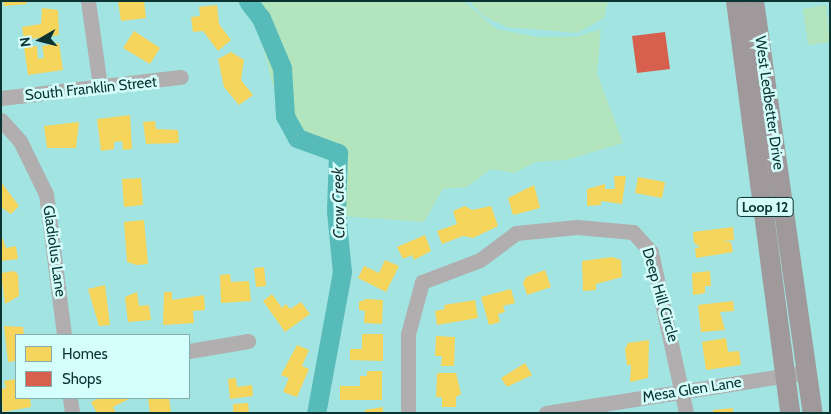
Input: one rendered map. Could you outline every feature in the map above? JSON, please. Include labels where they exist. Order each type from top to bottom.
[{"type":"main road","name":"West Ledbetter Drive","points":[[736,1],[788,374],[790,413]]},
{"type":"main road","name":"West Ledbetter Drive","points":[[754,1],[813,413]]},
{"type":"main road","points":[[742,39],[752,41],[767,91]]},
{"type":"street","points":[[88,1],[100,86]]},
{"type":"street","name":"South Franklin Street","points":[[1,98],[181,77]]},
{"type":"street","name":"Gladiolus Lane","points":[[1,120],[24,148],[46,194],[64,334]]},
{"type":"street","name":"Deep Hill Circle","points":[[408,413],[405,368],[418,288],[433,275],[480,260],[516,233],[532,229],[577,227],[623,230],[641,236],[651,252],[665,303],[684,393],[686,413]]},
{"type":"street","points":[[190,351],[248,341]]},
{"type":"street","name":"Mesa Glen Lane","points":[[546,413],[684,393],[808,372]]},
{"type":"street","points":[[70,399],[72,413]]},
{"type":"green space","points":[[245,1],[464,1],[496,29],[537,37],[576,37],[601,29],[597,73],[623,143],[566,160],[536,162],[514,173],[491,169],[467,187],[443,189],[424,222],[342,216],[335,153],[287,139],[254,13]]},
{"type":"green space","points":[[469,1],[608,1],[604,18],[577,33],[507,27],[483,16]]},
{"type":"green space","points":[[826,5],[830,42],[808,45],[803,9]]},
{"type":"building: Homes","points":[[3,1],[26,1],[27,4],[4,6]]},
{"type":"building: Homes","points":[[118,1],[144,1],[146,18],[121,21]]},
{"type":"building: Homes","points":[[217,5],[219,24],[231,40],[218,51],[203,31],[193,32],[191,17],[200,16],[199,7]]},
{"type":"building: Homes","points":[[42,8],[58,10],[59,35],[24,40],[22,27],[41,24]]},
{"type":"building: Homes","points":[[134,31],[160,48],[150,64],[123,48]]},
{"type":"building: Homes","points":[[59,43],[63,70],[28,75],[24,47],[37,46],[38,59],[44,58],[42,46]]},
{"type":"building: Homes","points":[[231,52],[244,60],[241,80],[253,95],[239,105],[224,87],[218,59]]},
{"type":"building: Homes","points":[[130,115],[132,149],[123,150],[122,141],[114,142],[114,149],[101,151],[97,119]]},
{"type":"building: Homes","points":[[155,121],[156,129],[178,130],[179,143],[146,144],[143,122]]},
{"type":"building: Homes","points":[[79,122],[76,148],[47,148],[44,126]]},
{"type":"building: Homes","points":[[614,176],[626,176],[622,204],[601,201],[601,205],[587,206],[587,189],[605,184],[605,189],[615,189]]},
{"type":"building: Homes","points":[[638,177],[665,182],[662,198],[635,193]]},
{"type":"building: Homes","points":[[141,178],[143,205],[124,207],[122,179]]},
{"type":"building: Homes","points":[[1,182],[19,206],[11,214],[1,207]]},
{"type":"building: Homes","points":[[534,185],[540,208],[513,215],[508,198]]},
{"type":"building: Homes","points":[[465,206],[472,210],[491,206],[498,226],[473,238],[463,236],[442,244],[437,231],[457,224],[453,211]]},
{"type":"building: Homes","points":[[144,220],[148,264],[137,265],[127,262],[124,222]]},
{"type":"building: Homes","points":[[733,227],[734,240],[723,241],[731,242],[733,252],[696,258],[695,248],[700,247],[694,243],[693,232]]},
{"type":"building: Homes","points":[[1,234],[6,248],[16,246],[18,259],[1,261]]},
{"type":"building: Homes","points":[[425,235],[431,251],[414,260],[412,255],[403,259],[397,247]]},
{"type":"building: Homes","points":[[612,257],[621,260],[622,277],[596,284],[596,290],[583,291],[582,261]]},
{"type":"building: Homes","points":[[385,260],[399,266],[386,292],[358,278],[364,266],[379,273]]},
{"type":"building: Homes","points":[[264,267],[266,286],[256,287],[254,268]]},
{"type":"building: Homes","points":[[545,270],[551,287],[527,295],[523,283],[526,277]]},
{"type":"building: Homes","points":[[14,271],[18,274],[19,296],[5,304],[1,273]]},
{"type":"building: Homes","points":[[710,271],[711,286],[705,286],[705,293],[693,295],[692,273]]},
{"type":"building: Homes","points":[[230,274],[231,282],[249,281],[251,301],[221,303],[220,275]]},
{"type":"building: Homes","points":[[105,285],[110,325],[99,326],[88,289]]},
{"type":"building: Homes","points":[[511,289],[515,303],[503,306],[505,312],[498,314],[500,322],[489,325],[481,297]]},
{"type":"building: Homes","points":[[137,292],[139,306],[149,305],[151,320],[128,322],[125,297]]},
{"type":"building: Homes","points":[[164,292],[172,292],[172,300],[204,295],[205,310],[193,311],[194,323],[163,325]]},
{"type":"building: Homes","points":[[272,294],[282,308],[286,304],[290,309],[301,302],[310,314],[285,332],[263,301]]},
{"type":"building: Homes","points":[[366,299],[383,300],[382,324],[364,323],[365,311],[359,310],[359,302]]},
{"type":"building: Homes","points":[[475,300],[478,318],[437,325],[435,311],[445,309],[444,305]]},
{"type":"building: Homes","points":[[733,301],[734,311],[720,312],[725,330],[701,332],[698,305]]},
{"type":"building: Homes","points":[[4,326],[23,327],[24,334],[15,334],[15,361],[8,362]]},
{"type":"building: Homes","points":[[362,334],[383,334],[383,361],[350,360],[350,349],[362,349]]},
{"type":"building: Homes","points":[[436,336],[455,337],[454,366],[441,366],[442,356],[435,356]]},
{"type":"building: Homes","points":[[726,338],[728,352],[739,351],[741,365],[706,370],[702,342]]},
{"type":"building: Homes","points":[[649,340],[648,378],[630,382],[631,365],[627,365],[625,349],[628,343]]},
{"type":"building: Homes","points":[[297,345],[309,350],[302,366],[309,369],[297,397],[283,392],[289,378],[281,375]]},
{"type":"building: Homes","points":[[525,363],[532,375],[507,387],[501,378]]},
{"type":"building: Homes","points":[[367,371],[382,371],[382,400],[340,400],[340,386],[360,386],[360,376],[367,376]]},
{"type":"building: Homes","points":[[437,373],[456,373],[461,394],[456,397],[456,407],[442,407],[442,397],[436,397]]},
{"type":"building: Homes","points":[[236,378],[237,387],[252,385],[253,396],[230,399],[228,379]]},
{"type":"building: Homes","points":[[15,379],[15,399],[30,399],[31,407],[3,412],[1,389],[6,388],[4,381]]},
{"type":"building: Homes","points":[[97,399],[129,399],[113,407],[116,413],[97,413],[91,402]]},
{"type":"building: Homes","points":[[148,399],[169,399],[171,413],[150,413]]},
{"type":"building: Homes","points":[[248,403],[249,413],[233,413],[233,404]]},
{"type":"building: Homes","points":[[383,407],[383,413],[365,413],[365,410]]},
{"type":"building: Homes","points":[[733,408],[733,413],[713,413],[713,410]]},
{"type":"building: Shops","points":[[665,32],[670,69],[637,73],[632,36]]},
{"type":"waterway","name":"Crow Creek","points":[[248,1],[261,18],[282,68],[285,116],[297,138],[338,153],[336,211],[342,272],[316,413]]}]
